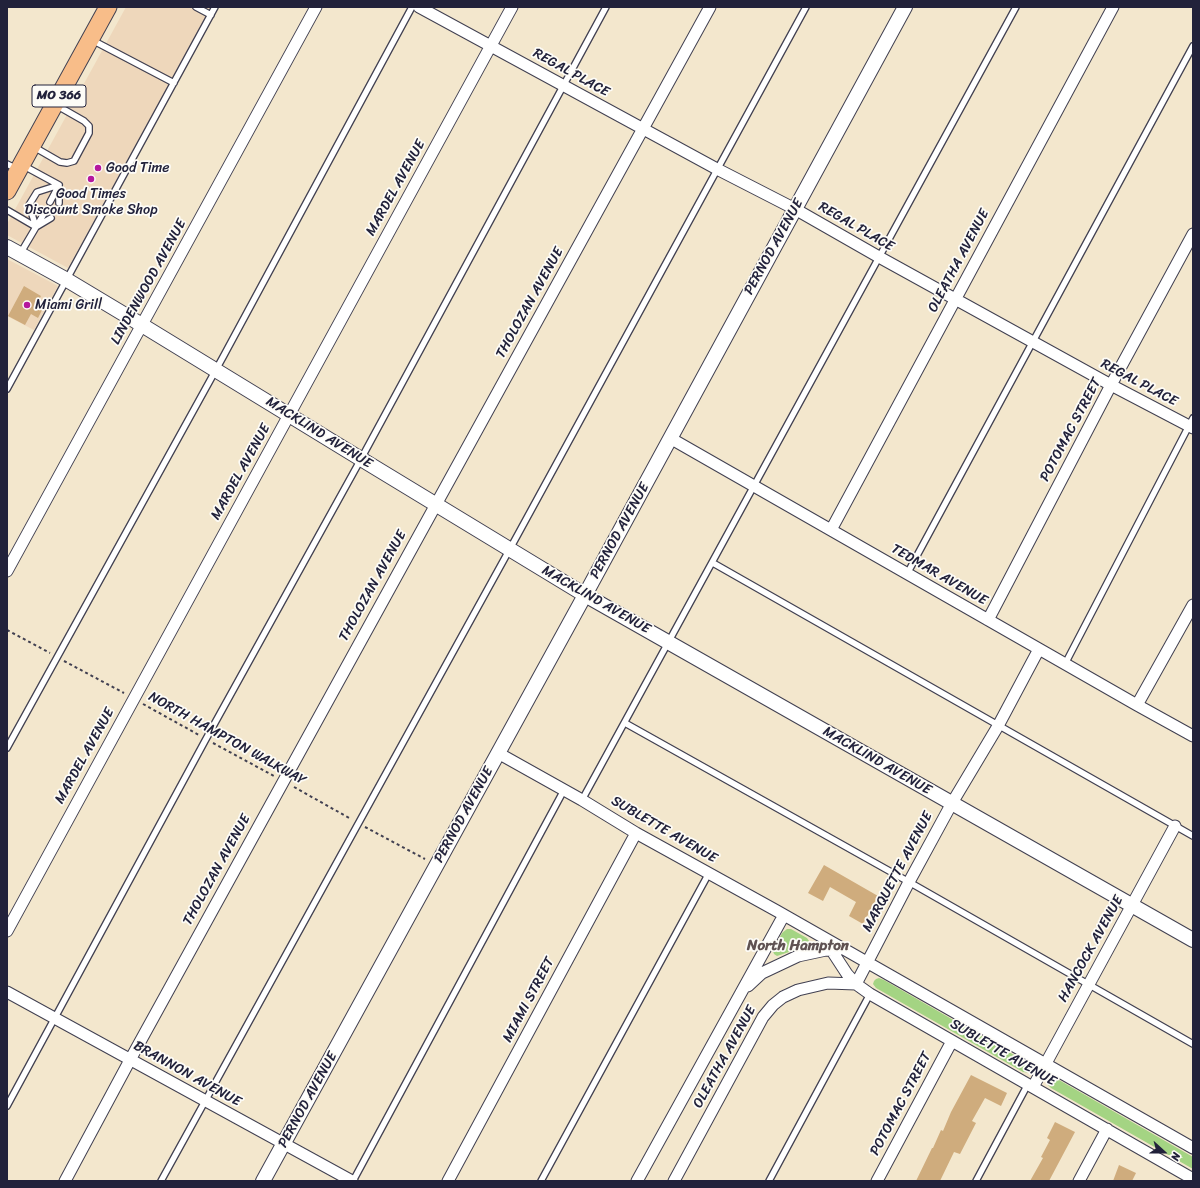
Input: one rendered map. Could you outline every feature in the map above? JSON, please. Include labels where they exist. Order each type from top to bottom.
[{"type":"main road","name":"MO 366","points":[[7,191],[16,166],[32,146],[108,7]]},
{"type":"street","name":"LINDENWOOD AVENUE","points":[[7,571],[316,7]]},
{"type":"street","name":"REGAL PLACE","points":[[419,7],[717,169],[795,209],[879,258],[1111,385],[1192,424]]},
{"type":"street","name":"MARDEL AVENUE","points":[[7,931],[512,7]]},
{"type":"street","name":"THOLOZAN AVENUE","points":[[65,1181],[283,781],[710,7]]},
{"type":"street","name":"PERNOD AVENUE","points":[[264,1181],[906,7]]},
{"type":"street","name":"OLEATHA AVENUE","points":[[831,530],[1113,7]]},
{"type":"street","name":"POTOMAC STREET","points":[[988,620],[1111,385],[1193,234]]},
{"type":"street","name":"MACKLIND AVENUE","points":[[7,247],[67,280],[143,325],[585,595],[1193,940]]},
{"type":"street","name":"TEDMAR AVENUE","points":[[670,438],[1193,736]]},
{"type":"street","points":[[1137,705],[1193,605]]},
{"type":"street","name":"MARQUETTE AVENUE","points":[[856,984],[952,803],[998,726],[1039,649]]},
{"type":"street","name":"SUBLETTE AVENUE","points":[[498,753],[1193,1148]]},
{"type":"street","name":"HANCOCK AVENUE","points":[[1031,1086],[1046,1064],[1175,826]]},
{"type":"street","name":"MIAMI STREET","points":[[448,1181],[636,832]]},
{"type":"street","name":"OLEATHA AVENUE","points":[[637,1181],[784,915]]},
{"type":"street","name":"SUBLETTE AVENUE","points":[[816,933],[827,943],[847,974],[856,984],[870,994],[1107,1129],[1186,1178]]},
{"type":"street","name":"OLEATHA AVENUE","points":[[737,1000],[752,982],[762,973],[798,956],[826,950],[854,954]]},
{"type":"street","name":"OLEATHA AVENUE","points":[[674,1181],[763,1017],[772,1005],[783,997],[798,990],[828,984],[856,984]]},
{"type":"street","name":"BRANNON AVENUE","points":[[7,992],[352,1181]]},
{"type":"street","name":"POTOMAC STREET","points":[[876,1181],[952,1041]]},
{"type":"street","points":[[1079,1181],[1107,1129]]},
{"type":"lane","points":[[196,7],[211,15]]},
{"type":"lane","points":[[7,390],[215,7]]},
{"type":"lane","points":[[7,748],[216,370],[412,7]]},
{"type":"lane","points":[[7,1106],[606,7]]},
{"type":"lane","points":[[161,1181],[510,550],[806,7]]},
{"type":"lane","points":[[582,800],[1016,7]]},
{"type":"lane","points":[[90,39],[174,83]]},
{"type":"lane","points":[[907,574],[1193,46]]},
{"type":"lane","points":[[32,146],[60,162],[67,163],[74,161],[88,133],[89,126],[84,121],[55,104]]},
{"type":"lane","points":[[16,166],[59,185]]},
{"type":"lane","points":[[50,202],[59,185]]},
{"type":"lane","points":[[59,185],[59,203]]},
{"type":"lane","points":[[36,227],[29,205],[36,192],[59,185]]},
{"type":"lane","points":[[7,210],[36,227]]},
{"type":"lane","points":[[20,254],[45,212]]},
{"type":"lane","points":[[36,227],[51,218]]},
{"type":"lane","points":[[1066,664],[1192,424]]},
{"type":"lane","points":[[713,563],[1193,836]]},
{"type":"lane","points":[[625,723],[909,882],[1193,1044]]},
{"type":"lane","points":[[352,1181],[564,790]]},
{"type":"lane","points":[[541,1181],[709,873]]},
{"type":"lane","points":[[769,1181],[870,994]]},
{"type":"lane","points":[[976,1181],[1031,1086]]},
{"type":"path","name":"NORTH HAMPTON WALKWAY","points":[[7,630],[283,781],[358,824],[437,865]]},
{"type":"shaded area","points":[[126,7],[211,7],[68,268],[7,235],[7,224]]},
{"type":"shaded area","points":[[7,259],[58,286],[34,330],[7,316]]},
{"type":"green space","points":[[787,929],[791,929],[807,938],[809,941],[808,945],[777,956],[773,951],[782,933]]},
{"type":"green space","points":[[879,978],[1028,1063],[1032,1066],[1033,1070],[1030,1073],[1023,1072],[876,988],[873,984],[876,979]]},
{"type":"green space","points":[[1051,1078],[1059,1080],[1193,1157],[1193,1169],[1051,1088],[1047,1084],[1048,1080]]},
{"type":"building","name":"Miami Grill","points":[[24,286],[41,296],[37,303],[44,306],[38,318],[31,314],[25,325],[8,316]]},
{"type":"building","points":[[824,865],[878,896],[863,924],[849,916],[856,902],[830,887],[823,901],[808,893]]},
{"type":"building","points":[[971,1075],[1007,1093],[1001,1106],[985,1098],[972,1121],[976,1123],[960,1154],[954,1152],[940,1181],[916,1181],[941,1130],[943,1131],[951,1112]]},
{"type":"building","points":[[1055,1122],[1075,1132],[1049,1181],[1030,1181],[1043,1158],[1041,1157],[1050,1140],[1047,1138]]},
{"type":"building","points":[[1119,1165],[1136,1173],[1132,1181],[1113,1181]]},
{"type":"place","name":"Good Time","points":[[98,168]]},
{"type":"place","name":"Good Times Discount Smoke Shop","points":[[91,179]]},
{"type":"place","name":"Miami Grill","points":[[27,305]]},
{"type":"district","name":"North Hampton","points":[[798,946]]}]
